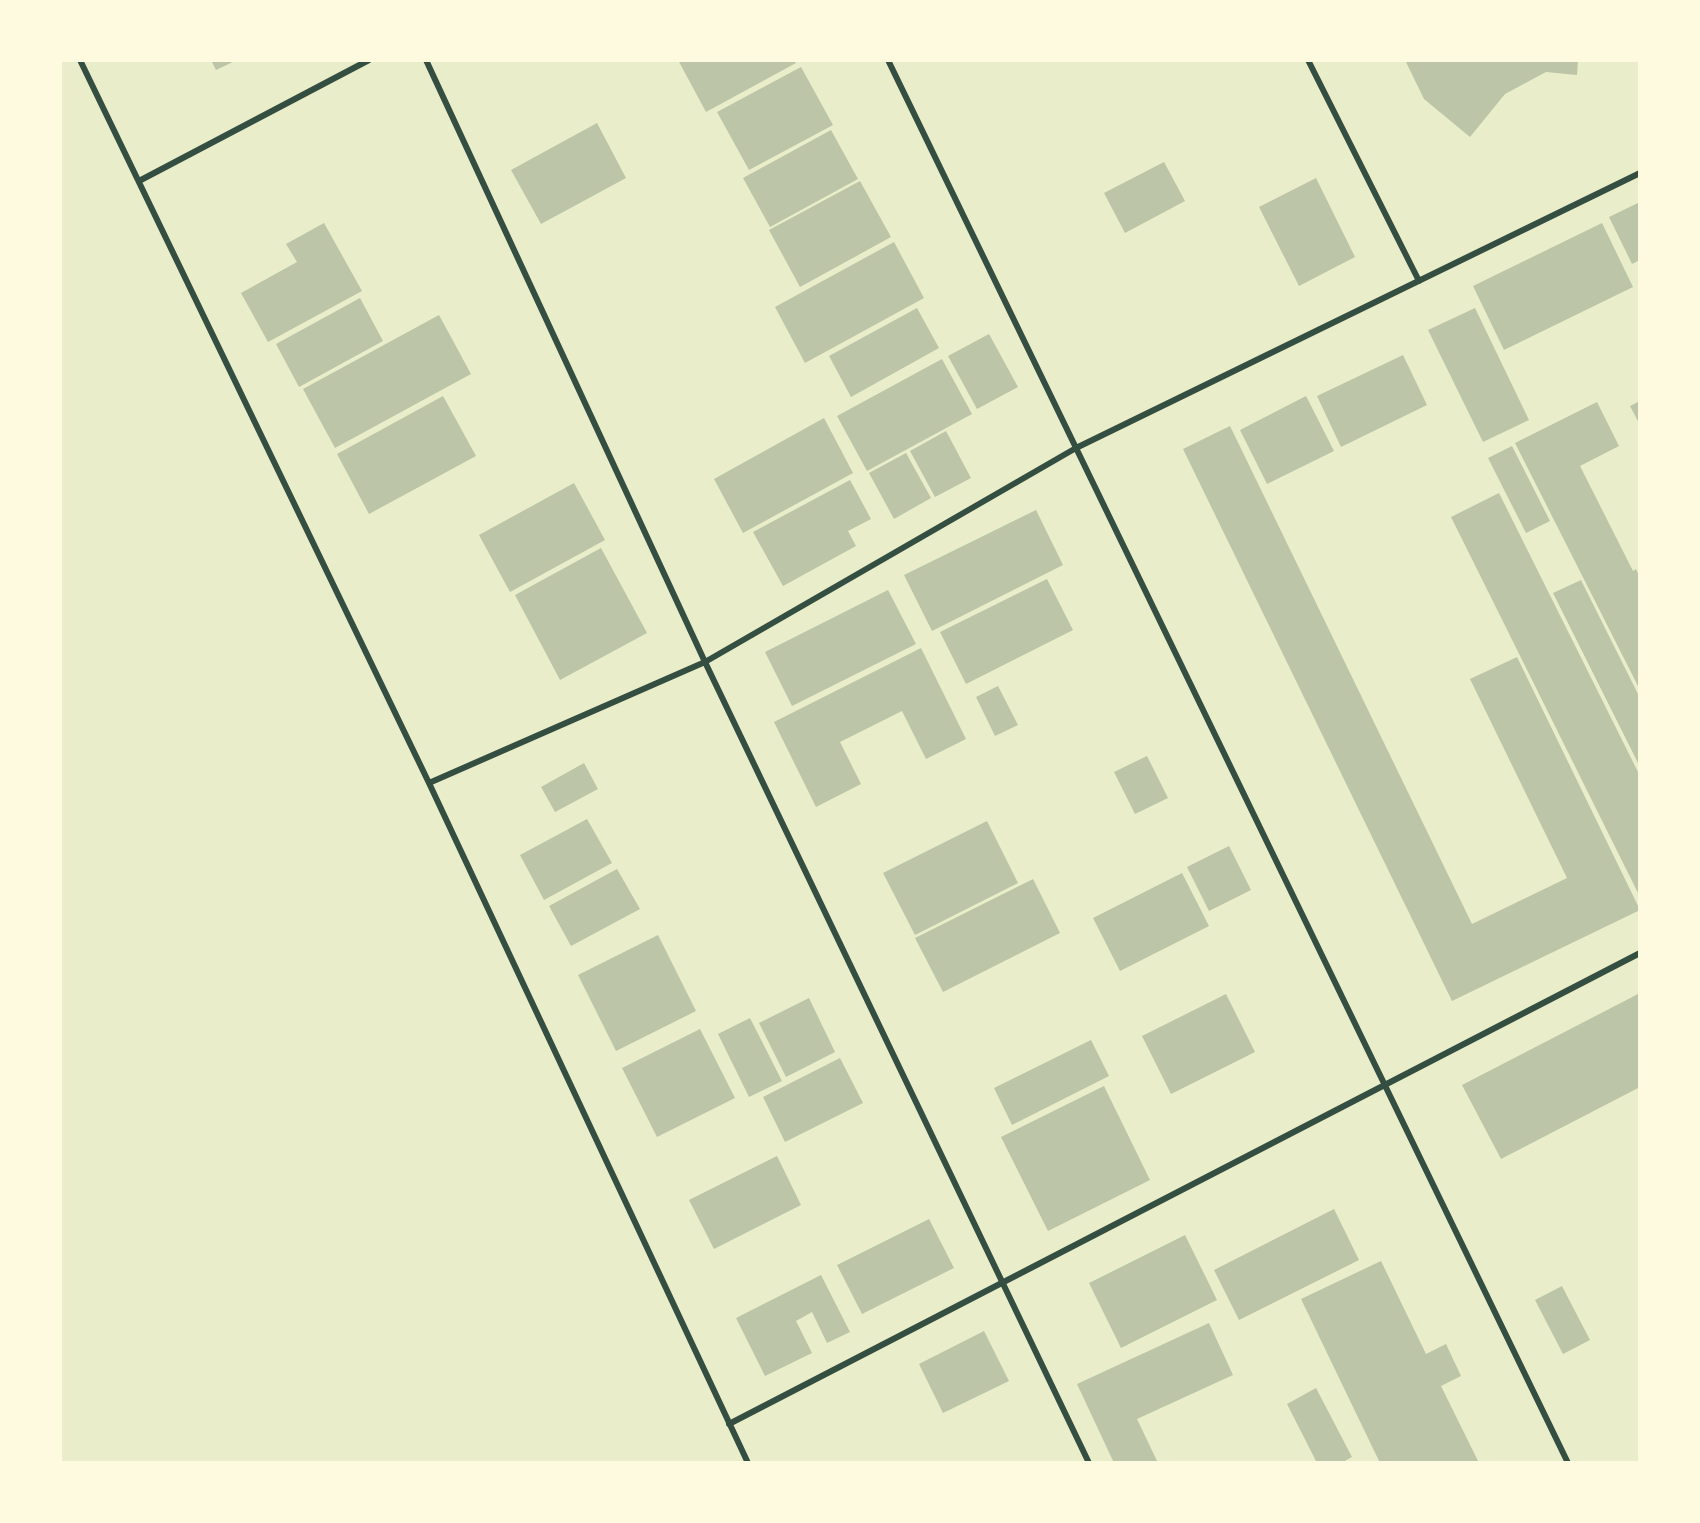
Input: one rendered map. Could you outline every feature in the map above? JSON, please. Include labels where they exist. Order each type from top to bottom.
[{"type":"street","points":[[80,60],[429,783],[748,1463]]},
{"type":"street","points":[[139,181],[369,60]]},
{"type":"street","points":[[426,60],[705,662],[1089,1463]]},
{"type":"street","points":[[888,60],[1568,1463]]},
{"type":"street","points":[[1308,60],[1419,281]]},
{"type":"street","points":[[429,783],[705,662],[1076,448],[1640,173]]},
{"type":"street","points":[[729,1424],[1640,953]]},
{"type":"building","points":[[211,60],[237,60],[216,70]]},
{"type":"building","points":[[678,60],[794,60],[796,63],[706,112]]},
{"type":"building","points":[[1405,60],[1578,60],[1577,75],[1546,72],[1505,94],[1470,137],[1424,99]]},
{"type":"building","points":[[801,67],[833,125],[749,170],[717,112]]},
{"type":"building","points":[[597,123],[626,178],[541,224],[511,170]]},
{"type":"building","points":[[831,130],[858,179],[770,227],[743,178]]},
{"type":"building","points":[[1164,162],[1185,201],[1125,233],[1104,193]]},
{"type":"building","points":[[1316,178],[1355,257],[1299,286],[1259,207]]},
{"type":"building","points":[[860,181],[891,237],[800,287],[769,230]]},
{"type":"building","points":[[1640,202],[1640,260],[1632,264],[1609,217]]},
{"type":"building","points":[[324,223],[362,291],[268,342],[241,293],[297,262],[286,244]]},
{"type":"building","points":[[1602,223],[1633,287],[1504,350],[1473,286]]},
{"type":"building","points":[[894,242],[924,298],[805,363],[775,307]]},
{"type":"building","points":[[360,298],[383,341],[299,387],[276,344]]},
{"type":"building","points":[[917,308],[939,348],[851,397],[829,356]]},
{"type":"building","points":[[1475,308],[1529,420],[1483,442],[1428,330]]},
{"type":"building","points":[[439,315],[471,374],[335,448],[303,389]]},
{"type":"building","points":[[989,334],[1018,387],[977,409],[948,356]]},
{"type":"building","points":[[1403,355],[1427,405],[1341,447],[1317,396]]},
{"type":"building","points":[[942,359],[972,414],[867,471],[837,416]]},
{"type":"building","points":[[443,396],[476,456],[369,514],[337,454]]},
{"type":"building","points":[[1306,396],[1334,451],[1267,484],[1240,430]]},
{"type":"building","points":[[1640,401],[1640,425],[1630,406]]},
{"type":"building","points":[[1597,402],[1619,446],[1580,466],[1633,571],[1636,569],[1640,578],[1640,690],[1515,443]]},
{"type":"building","points":[[824,418],[853,473],[743,533],[714,479]]},
{"type":"building","points":[[1230,426],[1472,924],[1567,878],[1470,679],[1517,657],[1640,910],[1452,1001],[1183,449]]},
{"type":"building","points":[[946,431],[971,478],[935,497],[910,451]]},
{"type":"building","points":[[1512,446],[1550,521],[1526,533],[1488,458]]},
{"type":"building","points":[[906,453],[931,498],[894,519],[869,473]]},
{"type":"building","points":[[850,480],[871,519],[848,531],[856,546],[783,586],[753,532]]},
{"type":"building","points":[[574,483],[605,540],[510,592],[479,535]]},
{"type":"building","points":[[1499,493],[1640,776],[1640,897],[1451,517]]},
{"type":"building","points":[[1036,510],[1063,565],[932,631],[904,575]]},
{"type":"building","points":[[601,548],[647,633],[560,680],[515,595]]},
{"type":"building","points":[[1047,579],[1073,630],[966,684],[940,632]]},
{"type":"building","points":[[1581,580],[1640,698],[1640,767],[1553,593]]},
{"type":"building","points":[[888,590],[916,644],[792,706],[765,652]]},
{"type":"building","points":[[921,648],[966,739],[926,759],[902,711],[840,742],[861,784],[816,807],[774,722]]},
{"type":"building","points":[[998,686],[1018,725],[995,736],[976,697]]},
{"type":"building","points":[[1147,756],[1168,798],[1135,814],[1114,772]]},
{"type":"building","points":[[584,763],[598,789],[555,812],[541,787]]},
{"type":"building","points":[[587,819],[612,863],[544,900],[520,855]]},
{"type":"building","points":[[987,821],[1018,883],[915,935],[883,873]]},
{"type":"building","points":[[1229,846],[1251,890],[1209,911],[1187,867]]},
{"type":"building","points":[[617,869],[640,909],[571,946],[549,906]]},
{"type":"building","points":[[1182,873],[1209,926],[1120,971],[1093,918]]},
{"type":"building","points":[[1033,879],[1060,933],[943,992],[915,938]]},
{"type":"building","points":[[658,935],[696,1011],[616,1051],[578,975]]},
{"type":"building","points":[[1640,993],[1640,1087],[1501,1159],[1462,1085]]},
{"type":"building","points":[[1226,994],[1255,1052],[1171,1094],[1142,1036]]},
{"type":"building","points":[[809,998],[835,1052],[786,1077],[759,1023]]},
{"type":"building","points":[[750,1018],[782,1081],[749,1097],[718,1034]]},
{"type":"building","points":[[700,1029],[735,1098],[657,1137],[622,1068]]},
{"type":"building","points":[[1091,1040],[1109,1076],[1012,1125],[994,1088]]},
{"type":"building","points":[[840,1058],[863,1103],[785,1142],[763,1097]]},
{"type":"building","points":[[1104,1086],[1150,1180],[1048,1231],[1001,1137]]},
{"type":"building","points":[[777,1156],[801,1205],[714,1249],[689,1200]]},
{"type":"building","points":[[1334,1209],[1359,1260],[1239,1320],[1214,1270]]},
{"type":"building","points":[[929,1219],[954,1268],[862,1314],[837,1265]]},
{"type":"building","points":[[1185,1235],[1217,1300],[1121,1348],[1089,1283]]},
{"type":"building","points":[[1381,1261],[1426,1354],[1446,1344],[1461,1376],[1441,1386],[1479,1463],[1380,1463],[1301,1299]]},
{"type":"building","points":[[821,1275],[850,1332],[827,1343],[812,1312],[796,1321],[812,1353],[765,1376],[736,1318]]},
{"type":"building","points":[[1562,1286],[1590,1340],[1563,1354],[1535,1300]]},
{"type":"building","points":[[1209,1323],[1233,1375],[1137,1419],[1158,1463],[1114,1463],[1077,1384]]},
{"type":"building","points":[[984,1331],[1009,1381],[943,1413],[919,1364]]},
{"type":"building","points":[[1316,1388],[1352,1457],[1341,1463],[1317,1463],[1287,1404]]}]
